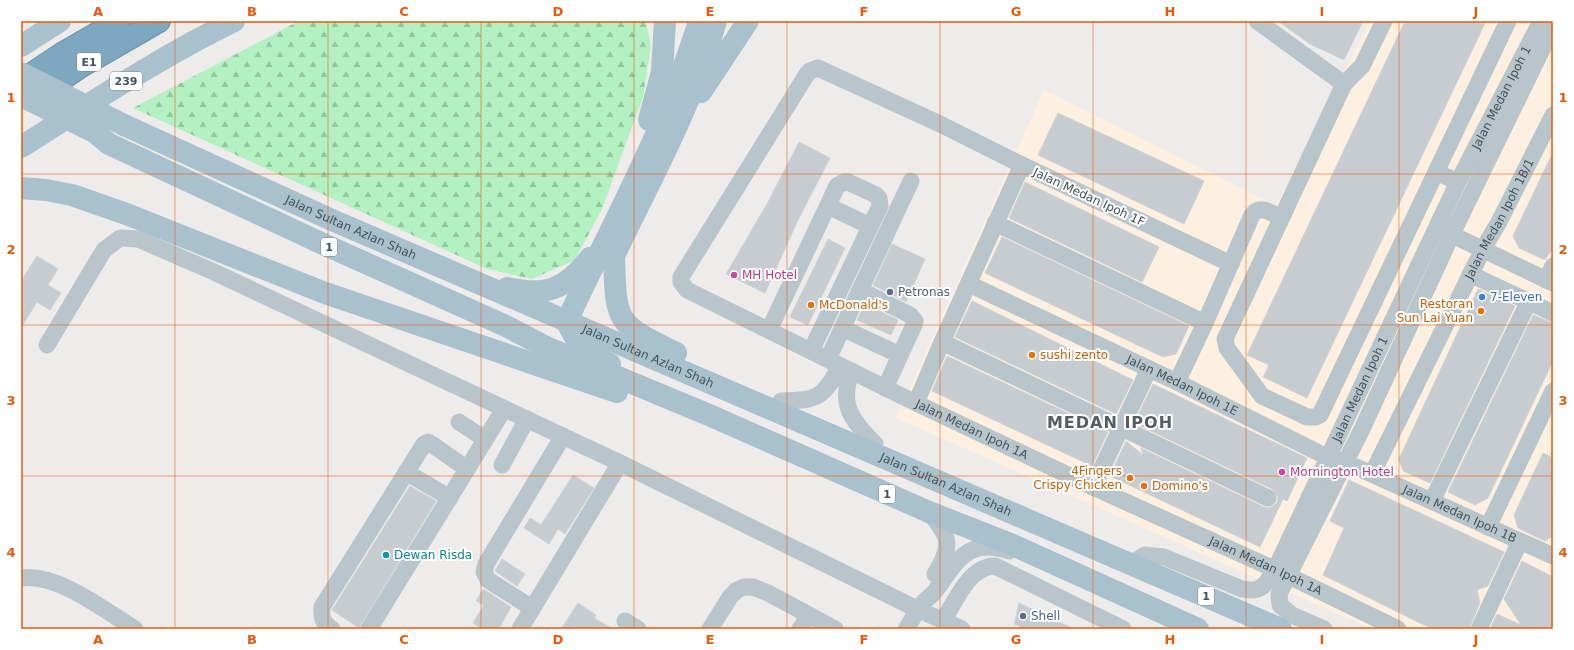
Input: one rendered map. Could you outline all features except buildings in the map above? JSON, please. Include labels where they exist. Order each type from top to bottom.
[{"type":"highway","name":"E1","points":[[21,81],[62,54],[119,21]]},
{"type":"highway","name":"E1","points":[[21,107],[81,66],[159,21]]},
{"type":"main road","points":[[21,46],[60,21]]},
{"type":"main road","name":"239","points":[[21,147],[126,81],[197,39],[234,21]]},
{"type":"main road","points":[[647,172],[638,150],[662,72],[665,21]]},
{"type":"main road","points":[[647,172],[698,21]]},
{"type":"main road","points":[[508,327],[553,335],[572,326],[647,172],[695,82],[716,21]]},
{"type":"main road","points":[[647,172],[667,160],[702,90],[748,21]]},
{"type":"main road","name":"Jalan Sultan Azlan Shah","points":[[21,73],[124,125],[324,217],[477,282],[572,326],[596,345],[995,506],[1281,629]]},
{"type":"main road","points":[[21,96],[96,134],[109,144]]},
{"type":"main road","name":"Jalan Sultan Azlan Shah","points":[[21,107],[92,142],[109,144],[321,243],[508,327],[577,361],[709,415],[929,512],[1050,561],[1198,629]]},
{"type":"main road","points":[[21,188],[46,190],[72,195],[142,230],[324,293],[678,412],[709,415]]},
{"type":"main road","points":[[477,282],[518,291],[539,291],[557,288],[577,274],[610,246]]},
{"type":"main road","points":[[610,246],[618,308],[622,319],[629,327],[641,336],[875,444],[973,484],[995,506]]},
{"type":"main road","points":[[596,345],[598,359],[964,517],[1050,561]]},
{"type":"street","points":[[1256,21],[1344,84]]},
{"type":"street","points":[[1384,21],[1362,66],[1344,84],[1224,342],[1262,396],[1307,417],[1316,417],[1322,411],[1508,21]]},
{"type":"street","name":"Jalan Medan Ipoh 1","points":[[1131,564],[1145,555],[1164,557],[1242,589],[1250,590],[1255,590],[1281,572],[1362,430],[1444,231],[1458,182],[1546,30]]},
{"type":"street","name":"Jalan Medan Ipoh 1","points":[[1324,629],[1292,615],[1280,605],[1279,594],[1281,572],[1329,458],[1546,30]]},
{"type":"street","name":"Jalan Medan Ipoh 1A","points":[[1022,165],[940,124],[818,68],[810,71],[720,211],[681,277],[681,282],[687,290],[885,388],[1093,487],[1281,572],[1398,629]]},
{"type":"street","name":"Jalan Medan Ipoh 1B/1","points":[[1372,474],[1470,274],[1499,222],[1553,116]]},
{"type":"street","name":"Jalan Medan Ipoh 1F","points":[[916,403],[1022,165],[1231,264]]},
{"type":"street","points":[[1436,172],[1458,182]]},
{"type":"street","points":[[875,444],[857,424],[846,402],[847,384],[840,365],[842,328],[911,181]]},
{"type":"street","points":[[769,330],[837,186],[844,182],[876,195],[881,202],[811,351]]},
{"type":"street","points":[[828,206],[870,226]]},
{"type":"street","points":[[1177,382],[1254,212],[1257,210],[1265,210],[1281,218]]},
{"type":"street","points":[[995,223],[1205,323]]},
{"type":"street","points":[[47,345],[104,250],[120,238],[142,230],[214,272],[921,606],[942,621],[962,629]]},
{"type":"street","points":[[1444,231],[1483,249],[1551,276]]},
{"type":"street","points":[[1470,274],[1553,313]]},
{"type":"street","name":"Jalan Medan Ipoh 1E","points":[[969,284],[1177,382],[1329,458]]},
{"type":"street","points":[[860,290],[913,317],[914,325],[885,388]]},
{"type":"street","points":[[1432,501],[1528,301]]},
{"type":"street","points":[[842,328],[900,355]]},
{"type":"street","points":[[942,342],[1268,498]]},
{"type":"street","points":[[781,401],[804,401],[816,398],[829,386],[840,365]]},
{"type":"street","points":[[1093,487],[1149,369]]},
{"type":"street","points":[[1488,526],[1553,391]]},
{"type":"street","points":[[369,629],[504,409]]},
{"type":"street","points":[[502,465],[527,419]]},
{"type":"street","points":[[459,422],[485,439]]},
{"type":"street","points":[[1329,458],[1336,461],[1340,460],[1362,430]]},
{"type":"street","points":[[532,608],[488,580],[484,572],[486,564],[563,436]]},
{"type":"street","points":[[332,629],[325,624],[321,618],[322,607],[424,444],[428,442],[467,469]]},
{"type":"street","name":"Jalan Medan Ipoh 1B","points":[[1345,462],[1553,556]]},
{"type":"street","points":[[520,629],[620,463]]},
{"type":"street","points":[[406,472],[450,498]]},
{"type":"street","points":[[921,606],[928,587],[945,558],[948,548],[944,532],[929,512]]},
{"type":"street","points":[[1479,629],[1520,541]]},
{"type":"street","points":[[906,629],[921,606],[935,592],[955,563],[963,554],[972,549],[993,547],[1031,559],[1050,561]]},
{"type":"street","points":[[942,621],[975,572],[988,566],[995,566],[1123,629]]},
{"type":"street","points":[[21,578],[39,578],[66,586],[135,629]]},
{"type":"street","points":[[710,629],[730,597],[737,590],[744,587],[753,587],[768,593],[835,629]]},
{"type":"street","points":[[800,629],[808,615]]},
{"type":"shaded area","points":[[1370,21],[1553,21],[1553,629],[1372,629],[896,418],[1044,90],[1276,205]]},
{"type":"green space","points":[[299,21],[646,21],[651,46],[643,97],[602,209],[575,260],[532,279],[487,269],[133,108]]},
{"type":"place","name":"MH Hotel","points":[[734,275]]},
{"type":"place","name":"Petronas","points":[[890,292]]},
{"type":"place","name":"7-Eleven","points":[[1482,297]]},
{"type":"place","name":"McDonald's","points":[[811,305]]},
{"type":"place","name":"Restoran Sun Lai Yuan","points":[[1481,311]]},
{"type":"place","name":"sushi zento","points":[[1032,355]]},
{"type":"place","name":"Mornington Hotel","points":[[1282,472]]},
{"type":"place","name":"4Fingers Crispy Chicken","points":[[1130,478]]},
{"type":"place","name":"Domino's","points":[[1144,486]]},
{"type":"place","name":"Dewan Risda","points":[[386,555]]},
{"type":"place","name":"Shell","points":[[1023,616]]},
{"type":"district","name":"MEDAN IPOH","points":[[1110,422]]}]
